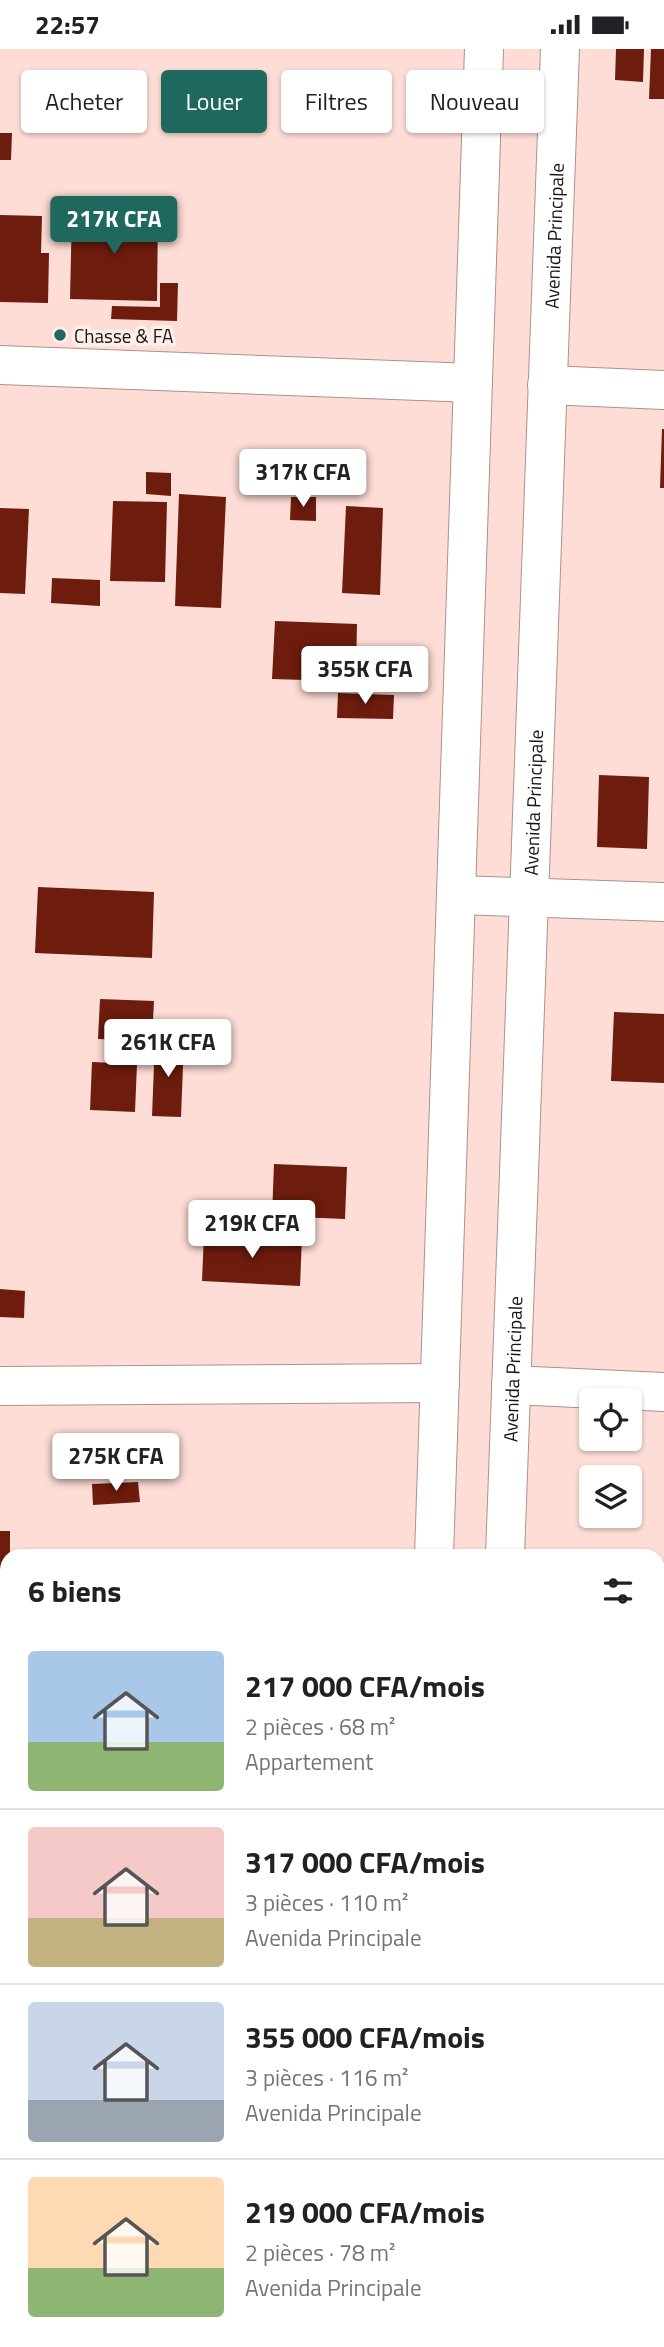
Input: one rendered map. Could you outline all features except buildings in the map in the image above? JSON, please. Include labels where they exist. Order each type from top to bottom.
[{"type":"street","points":[[434,1549],[484,49]]},
{"type":"street","name":"Avenida Principale","points":[[505,1549],[560,49]]},
{"type":"street","points":[[0,365],[473,383]]},
{"type":"street","points":[[547,385],[664,390]]},
{"type":"street","points":[[456,895],[664,902]]},
{"type":"street","points":[[0,1386],[440,1383]]},
{"type":"street","points":[[511,1385],[664,1392]]},
{"type":"place","name":"Chasse & FA","points":[[60,335]]}]
